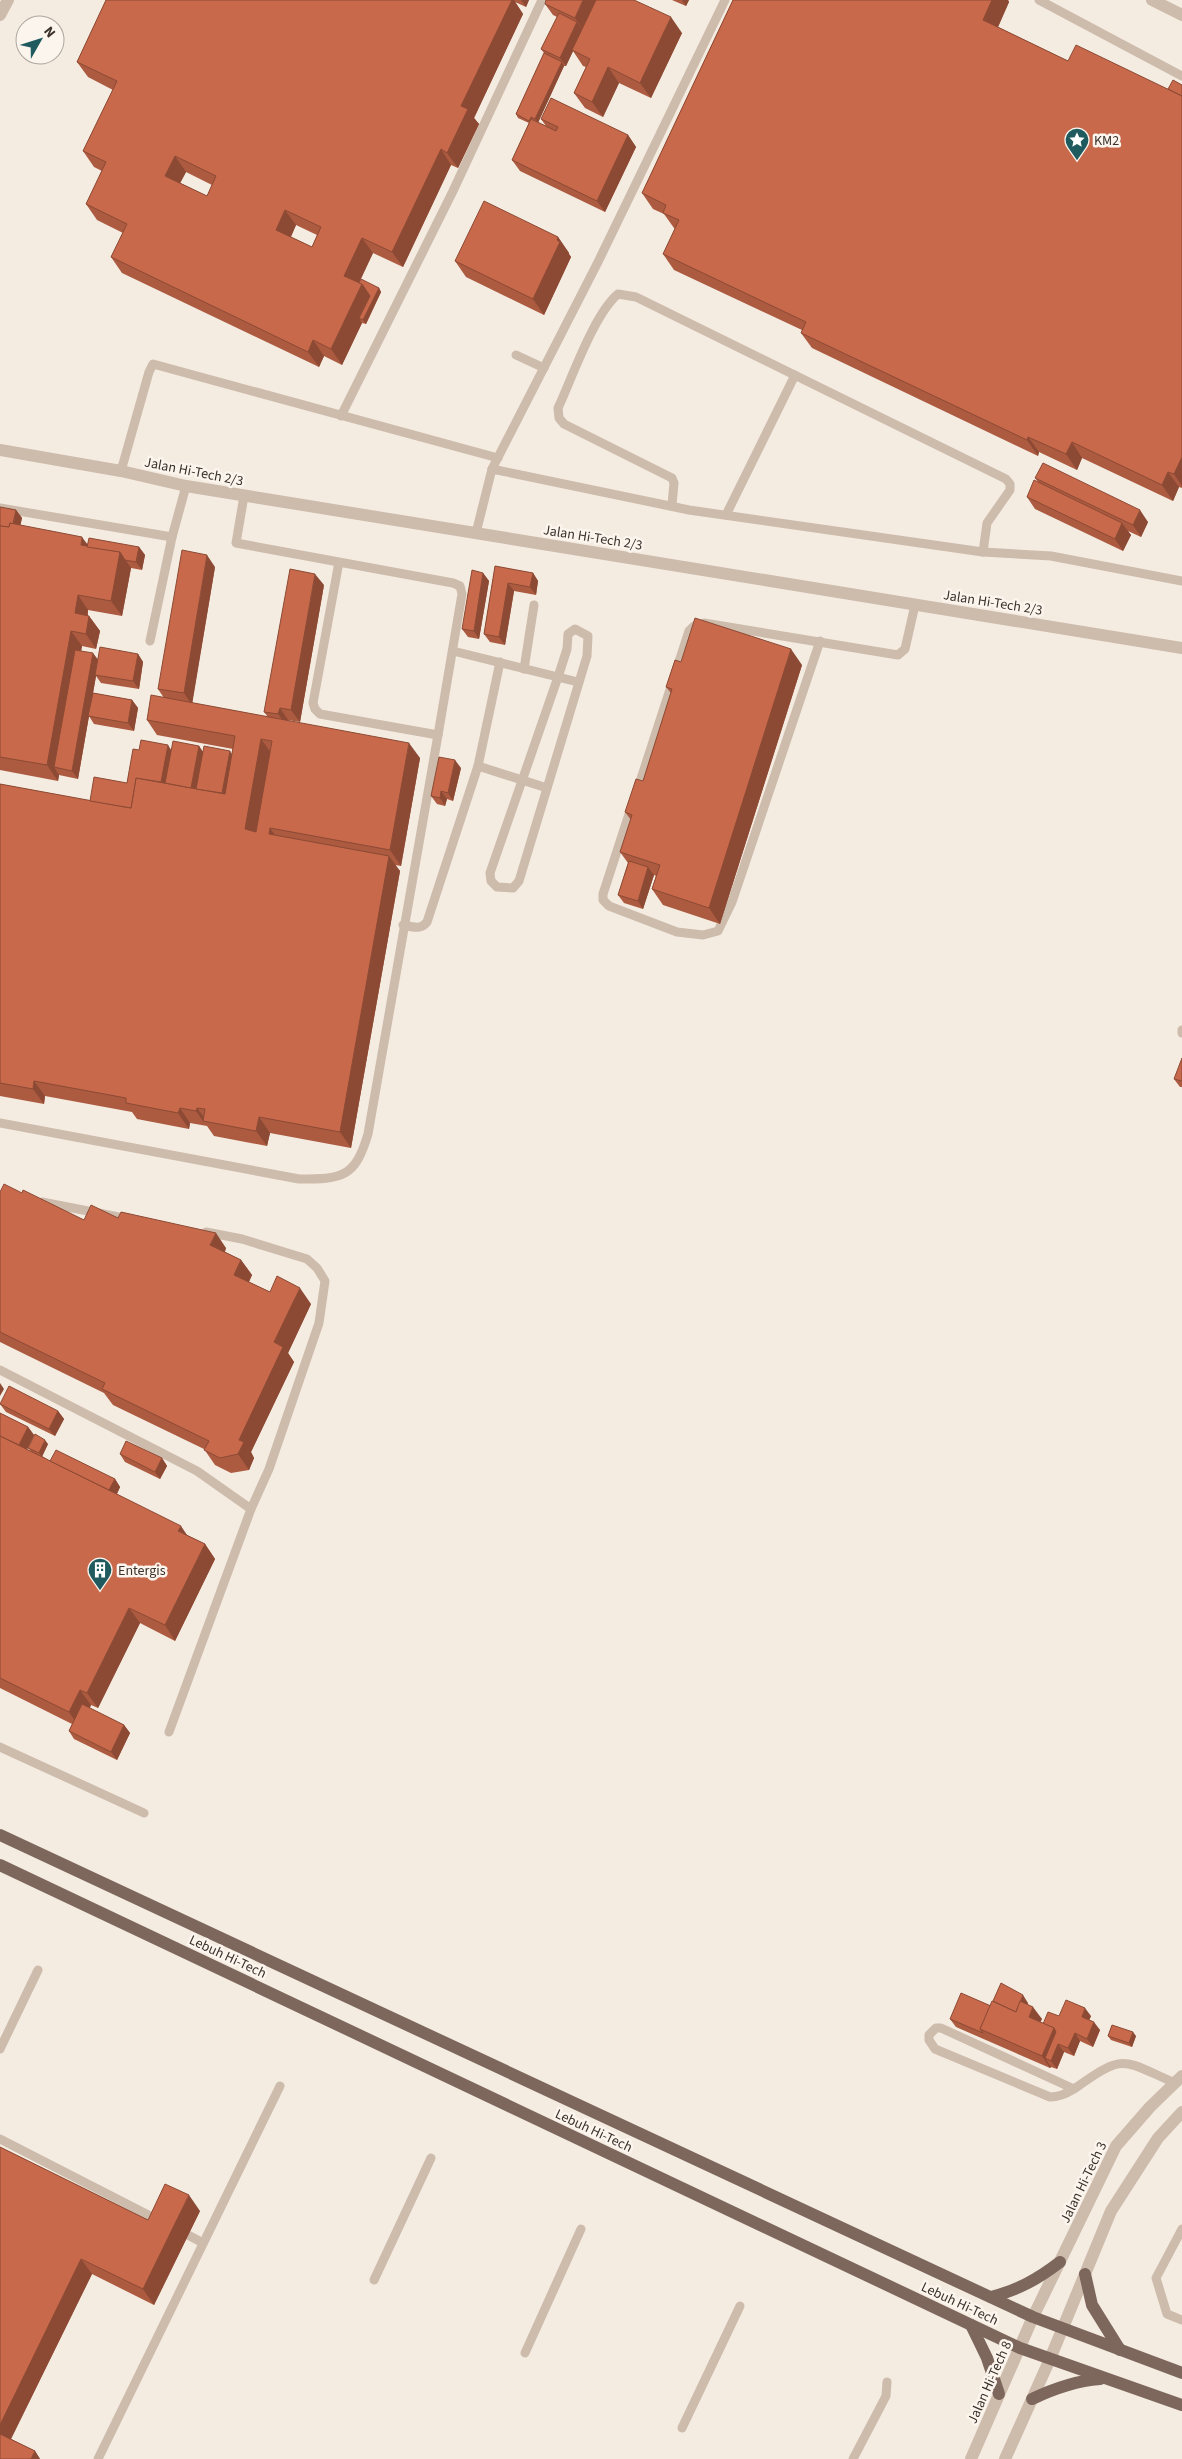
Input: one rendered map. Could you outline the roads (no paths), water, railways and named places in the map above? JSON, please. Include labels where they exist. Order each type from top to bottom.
[{"type":"main road","name":"Lebuh Hi-Tech","points":[[0,1835],[1033,2317],[1182,2373]]},
{"type":"main road","name":"Lebuh Hi-Tech","points":[[0,1865],[1020,2348],[1182,2405]]},
{"type":"main road","points":[[991,2297],[1015,2291],[1039,2278],[1060,2262]]},
{"type":"main road","points":[[1086,2274],[1092,2305],[1120,2350]]},
{"type":"main road","points":[[971,2324],[988,2358],[999,2394]]},
{"type":"main road","points":[[1032,2398],[1055,2387],[1080,2380],[1105,2378]]},
{"type":"street","points":[[0,15],[8,0]]},
{"type":"street","points":[[1152,0],[1182,15]]},
{"type":"street","name":"Jalan Hi-Tech 2/3","points":[[0,450],[121,471],[186,486],[244,496],[1182,648]]},
{"type":"street","name":"Jalan Hi-Tech 3","points":[[1033,2317],[1116,2146],[1150,2107],[1179,2080]]},
{"type":"street","points":[[1005,2459],[1050,2359],[1111,2211],[1158,2138],[1182,2112]]},
{"type":"street","name":"Jalan Hi-Tech 8","points":[[971,2459],[1033,2317]]},
{"type":"lane","points":[[341,416],[453,191],[542,0]]},
{"type":"lane","points":[[476,533],[492,469],[544,368],[725,0]]},
{"type":"lane","points":[[1039,0],[1182,76]]},
{"type":"lane","points":[[672,505],[674,483],[672,478],[564,424],[558,418],[558,408],[609,302],[618,294],[636,297],[1006,478],[1010,484],[1010,490],[988,524],[983,552]]},
{"type":"lane","points":[[516,355],[544,368]]},
{"type":"lane","points":[[121,471],[148,372],[153,364],[498,458]]},
{"type":"lane","points":[[726,515],[795,376]]},
{"type":"lane","points":[[492,469],[726,515],[983,552],[1051,556],[1182,581]]},
{"type":"lane","points":[[150,641],[172,537],[186,486]]},
{"type":"lane","points":[[0,1123],[300,1179],[334,1179],[350,1169],[362,1155],[368,1134],[462,594],[460,586],[454,583],[236,543],[244,496]]},
{"type":"lane","points":[[0,508],[172,537]]},
{"type":"lane","points":[[339,562],[313,703],[315,709],[320,714],[438,735]]},
{"type":"lane","points":[[524,669],[534,605]]},
{"type":"lane","points":[[820,641],[732,902],[718,931],[703,935],[677,932],[609,906],[603,900],[602,894],[690,631],[694,626],[704,623],[820,641],[898,655],[905,649],[915,605]]},
{"type":"lane","points":[[575,629],[588,636],[587,656],[519,881],[513,888],[498,886],[491,881],[490,873],[558,677],[567,650],[568,634],[575,629]]},
{"type":"lane","points":[[453,650],[578,682]]},
{"type":"lane","points":[[403,925],[418,928],[424,926],[427,922],[478,766],[500,662]]},
{"type":"lane","points":[[478,766],[546,788]]},
{"type":"lane","points":[[37,1201],[139,1221]]},
{"type":"lane","points":[[168,1732],[251,1509],[269,1469],[319,1323],[325,1281],[317,1268],[307,1259],[242,1238],[195,1230]]},
{"type":"lane","points":[[0,1370],[197,1471],[251,1509]]},
{"type":"lane","points":[[0,1747],[144,1813]]},
{"type":"lane","points":[[0,2049],[38,1970]]},
{"type":"lane","points":[[1074,2089],[941,2028],[936,2028],[929,2035],[930,2044],[935,2049],[1050,2097],[1059,2096],[1074,2089],[1108,2065],[1118,2062],[1127,2062],[1179,2080]]},
{"type":"lane","points":[[98,2459],[280,2086]]},
{"type":"lane","points":[[0,2139],[164,2223]]},
{"type":"lane","points":[[374,2280],[431,2158]]},
{"type":"lane","points":[[525,2352],[581,2229]]},
{"type":"lane","points":[[1182,2229],[1156,2278],[1166,2314],[1182,2320]]},
{"type":"lane","points":[[188,2235],[203,2243]]},
{"type":"lane","points":[[682,2428],[740,2306]]},
{"type":"lane","points":[[853,2459],[886,2396],[887,2382]]},
{"type":"place","name":"KM2","points":[[1077,161]]},
{"type":"place","name":"Entergis","points":[[100,1591]]}]
